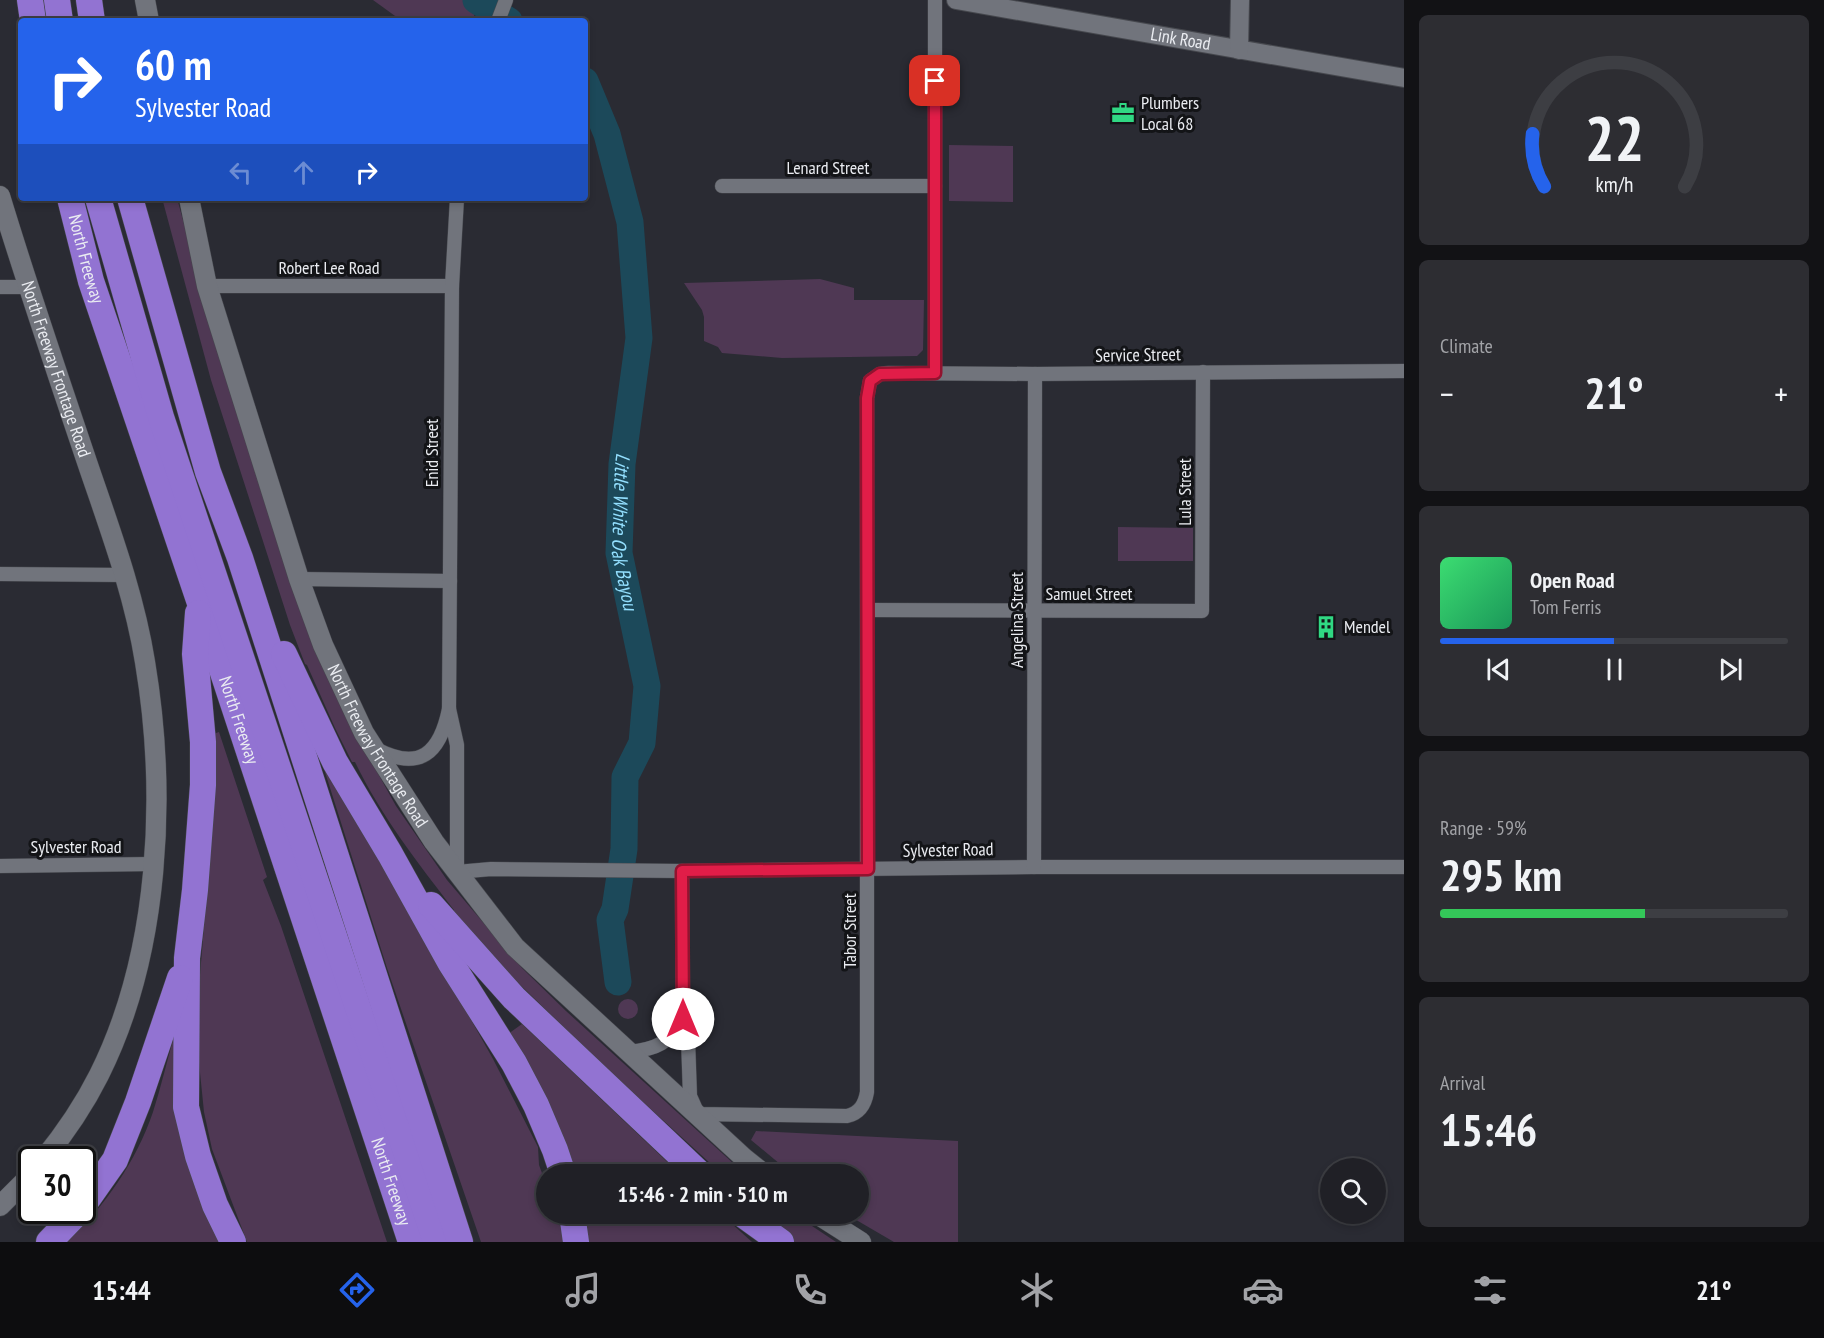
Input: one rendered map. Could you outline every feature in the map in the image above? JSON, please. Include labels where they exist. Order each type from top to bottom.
[{"type":"highway","points":[[30,0],[33,18]]},
{"type":"highway","points":[[57,0],[60,18]]},
{"type":"highway","points":[[89,0],[92,18]]},
{"type":"highway","name":"North Freeway","points":[[71,201],[91,281],[199,600],[436,1242]]},
{"type":"highway","name":"North Freeway","points":[[99,201],[162,417],[412,1174],[460,1242]]},
{"type":"highway","name":"North Freeway","points":[[131,201],[208,472],[240,558],[412,1174],[411,1242]]},
{"type":"highway","points":[[240,558],[335,762],[390,854],[450,962],[514,1063],[536,1105],[560,1164]]},
{"type":"highway","points":[[199,600],[195,654],[203,742],[203,785],[187,958],[186,1107],[198,1156],[215,1205],[233,1242]]},
{"type":"highway","points":[[390,854],[455,934],[514,998],[689,1164]]},
{"type":"highway","points":[[96,1187],[115,1160],[138,1102],[187,958]]},
{"type":"highway","points":[[49,1242],[66,1224]]},
{"type":"highway","points":[[573,1224],[576,1242]]},
{"type":"highway","points":[[751,1224],[769,1242]]},
{"type":"highway","points":[[755,1224],[781,1242]]},
{"type":"main road","points":[[145,0],[148,18]]},
{"type":"main road","name":"North Freeway Frontage Road","points":[[0,196],[28,287],[125,575],[145,660],[152,714],[156,806],[153,864],[143,944],[120,1028],[100,1074],[84,1103],[53,1146]]},
{"type":"main road","name":"North Freeway Frontage Road","points":[[190,201],[207,286],[299,579],[323,645],[364,733],[434,842],[515,946],[752,1164]]},
{"type":"main road","points":[[0,1206],[18,1188]]},
{"type":"main road","points":[[833,1224],[861,1242]]},
{"type":"street","points":[[499,18],[506,0]]},
{"type":"street","points":[[935,0],[935,373]]},
{"type":"street","name":"Link Road","points":[[956,0],[1037,7],[1239,50],[1404,78]]},
{"type":"street","points":[[1239,50],[1240,0]]},
{"type":"street","name":"Lenard Street","points":[[722,186],[935,186]]},
{"type":"street","name":"Enid Street","points":[[457,201],[452,286],[449,709],[457,745],[457,872]]},
{"type":"street","name":"Robert Lee Road","points":[[207,286],[452,286]]},
{"type":"street","points":[[0,287],[28,287]]},
{"type":"street","name":"Service Street","points":[[873,377],[880,374],[935,373],[1404,371]]},
{"type":"street","name":"Lula Street","points":[[1202,611],[1203,372]]},
{"type":"street","name":"Angelina Street","points":[[1034,867],[1035,374]]},
{"type":"street","name":"Tabor Street","points":[[698,1114],[852,1115],[858,1112],[866,1100],[867,398],[868,387],[873,377]]},
{"type":"street","points":[[0,574],[125,575]]},
{"type":"street","points":[[299,579],[450,581]]},
{"type":"street","name":"Samuel Street","points":[[868,610],[1202,611]]},
{"type":"street","name":"Enid Street","points":[[374,748],[402,760],[420,757],[437,743],[442,735],[449,709]]},
{"type":"street","name":"Sylvester Road","points":[[0,866],[153,864]]},
{"type":"street","name":"Sylvester Road","points":[[457,872],[491,869],[682,871],[1034,867],[1404,867]]},
{"type":"street","points":[[682,871],[683,1019],[688,1039],[690,1096],[698,1114]]},
{"type":"street","points":[[629,1052],[657,1047],[674,1034],[683,1019]]},
{"type":"shaded area","points":[[373,0],[480,0],[473,18],[398,18]]},
{"type":"shaded area","points":[[949,145],[1013,146],[1013,202],[949,201]]},
{"type":"shaded area","points":[[163,201],[178,201],[228,386],[301,611],[345,714],[396,806],[447,880],[522,968],[734,1164],[711,1164],[609,1071],[509,974],[452,910],[454,910],[388,820],[355,762],[352,762],[305,664],[290,625],[211,380]]},
{"type":"shaded area","points":[[820,279],[854,288],[854,300],[924,300],[923,350],[917,356],[782,358],[722,353],[718,347],[704,341],[702,310],[684,283]]},
{"type":"shaded area","points":[[1118,527],[1193,528],[1193,561],[1118,561]]},
{"type":"shaded area","points":[[219,732],[267,877],[263,880],[281,926],[387,1242],[247,1242],[212,1149],[204,1112],[196,1024],[208,877],[213,734]]},
{"type":"shaded area","points":[[319,753],[493,1059],[538,1147],[536,1224],[560,1224],[566,1242],[481,1242],[387,968]]},
{"type":"shaded area","points":[[624,999],[632,999],[638,1005],[638,1013],[632,1019],[624,1019],[618,1013],[618,1005]]},
{"type":"shaded area","points":[[522,1024],[669,1164],[569,1164],[508,1034]]},
{"type":"shaded area","points":[[174,1036],[220,1242],[67,1242],[85,1224],[96,1224],[96,1211],[128,1166],[153,1112]]},
{"type":"shaded area","points":[[756,1131],[958,1141],[958,1242],[894,1242],[863,1224],[869,1224],[869,1164],[780,1164],[751,1140]]},
{"type":"shaded area","points":[[584,1224],[732,1224],[752,1242],[587,1242]]},
{"type":"shaded area","points":[[771,1224],[809,1224],[836,1242],[792,1242]]},
{"type":"waterway","name":"Little White Oak Bayou","points":[[476,0],[504,18]]},
{"type":"waterway","name":"Little White Oak Bayou","points":[[588,88],[607,134],[630,222],[639,338],[622,464],[619,553],[647,686],[642,743],[625,777],[624,849],[615,909],[610,920],[618,982]]},
{"type":"place","name":"Plumbers Local 68","points":[[1123,113]]},
{"type":"place","name":"Mendel","points":[[1326,627]]},
{"type":"route","points":[[683,1019],[682,871],[868,869],[867,398],[870,381],[880,374],[935,373],[935,81]]}]
